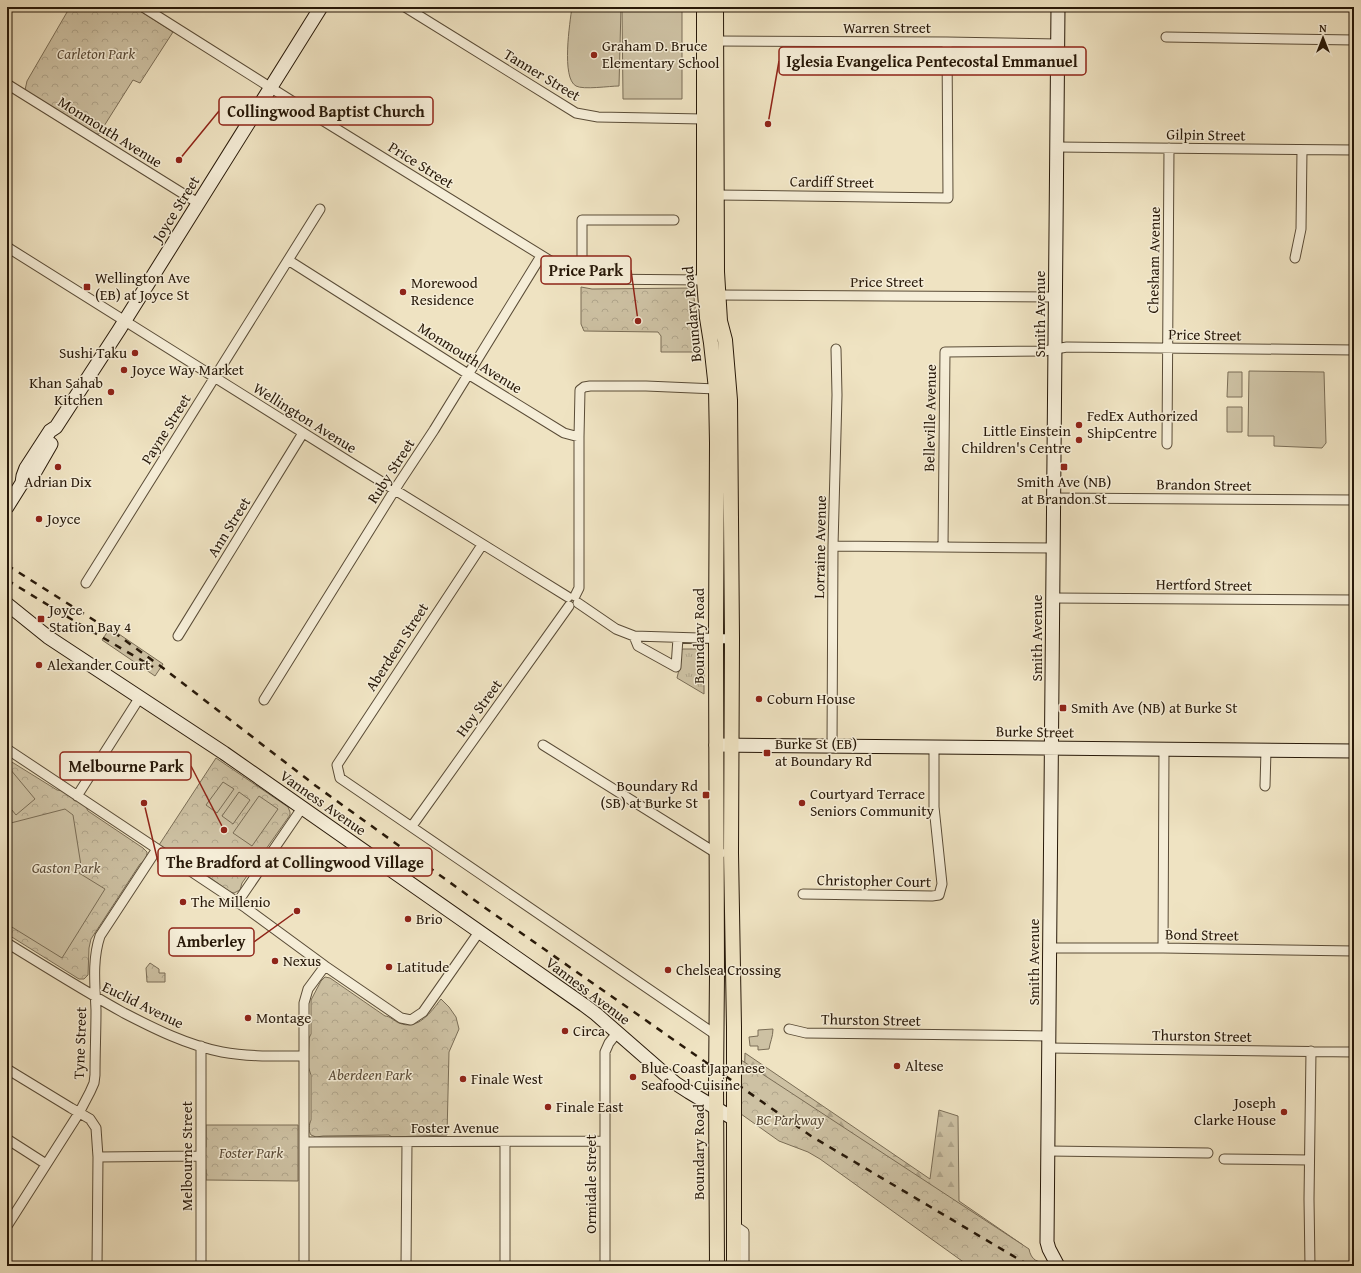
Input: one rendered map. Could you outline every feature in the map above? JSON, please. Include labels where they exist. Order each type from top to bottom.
[{"type":"main road","name":"Boundary Road","points":[[704,7],[704,280],[716,389],[717,443],[717,1266]]},
{"type":"main road","name":"Boundary Road","points":[[716,7],[716,272],[720,321],[725,340],[730,400],[734,1266]]},
{"type":"main road","points":[[704,280],[710,286],[713,303],[720,321]]},
{"type":"street","name":"Price Street","points":[[144,7],[541,256],[579,278],[592,280],[704,280]]},
{"type":"street","name":"Joyce Street","points":[[7,507],[22,483],[32,477],[56,434],[56,428],[125,321],[321,7]]},
{"type":"street","name":"Tanner Street","points":[[405,7],[576,113],[598,117],[703,119]]},
{"type":"street","name":"Smith Avenue","points":[[1058,7],[1047,1242],[1058,1266]]},
{"type":"street","points":[[1166,37],[1354,40]]},
{"type":"street","name":"Warren Street","points":[[716,41],[1058,44]]},
{"type":"street","name":"Cardiff Street","points":[[716,195],[948,198],[947,42]]},
{"type":"street","name":"Monmouth Avenue","points":[[7,84],[198,204]]},
{"type":"street","name":"Gilpin Street","points":[[1057,147],[1354,150]]},
{"type":"street","name":"Chesham Avenue","points":[[1167,444],[1169,148]]},
{"type":"street","points":[[1295,258],[1301,229],[1302,150]]},
{"type":"street","name":"Payne Street","points":[[86,583],[320,209]]},
{"type":"street","points":[[579,278],[582,266],[582,220],[674,220]]},
{"type":"street","name":"Wellington Avenue","points":[[7,247],[616,629],[634,636],[732,638]]},
{"type":"street","name":"Ruby Street","points":[[264,700],[434,430],[541,256]]},
{"type":"street","name":"Monmouth Avenue","points":[[288,260],[564,433],[579,437]]},
{"type":"street","name":"Price Street","points":[[718,295],[1056,297]]},
{"type":"street","name":"Price Street","points":[[1056,349],[1067,347],[1354,350]]},
{"type":"street","name":"Lorraine Avenue","points":[[832,746],[833,546],[837,395],[836,349]]},
{"type":"street","name":"Belleville Avenue","points":[[943,546],[945,352],[1044,351],[1056,349]]},
{"type":"street","name":"Hoy Street","points":[[412,826],[573,601],[579,588],[579,394],[582,388],[646,386],[716,389]]},
{"type":"street","name":"Ann Street","points":[[178,636],[303,433]]},
{"type":"street","name":"Brandon Street","points":[[1054,498],[1354,500]]},
{"type":"street","name":"Aberdeen Street","points":[[337,765],[482,545]]},
{"type":"street","points":[[833,546],[1054,548]]},
{"type":"street","name":"Hertford Street","points":[[1053,598],[1354,600]]},
{"type":"street","name":"Vanness Avenue","points":[[7,604],[48,637],[224,753],[584,1005],[675,1083],[734,1119]]},
{"type":"street","name":"Wellington Avenue","points":[[634,636],[638,646],[676,666],[678,638]]},
{"type":"street","points":[[76,796],[140,697]]},
{"type":"street","points":[[543,745],[716,853],[732,853]]},
{"type":"street","name":"Burke Street","points":[[716,745],[1354,751]]},
{"type":"street","name":"Christopher Court","points":[[803,894],[939,895],[942,884],[934,807],[934,747]]},
{"type":"street","points":[[7,749],[237,903],[325,966],[405,1020],[411,1020],[417,1017],[429,1005],[479,932]]},
{"type":"street","points":[[1163,948],[1164,749]]},
{"type":"street","points":[[1265,786],[1266,750]]},
{"type":"street","name":"Vanness Avenue","points":[[337,765],[340,778],[716,1035]]},
{"type":"street","points":[[237,903],[302,808]]},
{"type":"street","name":"Tyne Street","points":[[7,1226],[79,1113],[94,1083],[96,947],[100,936],[157,849]]},
{"type":"street","name":"Euclid Avenue","points":[[7,943],[95,996],[154,1029],[222,1052],[304,1056]]},
{"type":"street","name":"Bond Street","points":[[1050,948],[1354,951]]},
{"type":"street","points":[[304,1266],[305,996],[308,989],[325,966]]},
{"type":"street","name":"Thurston Street","points":[[789,1029],[806,1033],[1354,1052]]},
{"type":"street","name":"Ormidale Street","points":[[605,1266],[606,1052],[609,1043],[617,1033]]},
{"type":"street","name":"Melbourne Street","points":[[200,1266],[201,1046]]},
{"type":"street","points":[[1310,1266],[1309,1160],[1311,1051]]},
{"type":"street","points":[[7,1069],[90,1119],[96,1128],[98,1157],[97,1266]]},
{"type":"street","points":[[7,1139],[46,1164]]},
{"type":"street","name":"Foster Avenue","points":[[305,1142],[605,1141]]},
{"type":"street","points":[[406,1266],[407,1142]]},
{"type":"street","points":[[505,1142],[505,1266]]},
{"type":"street","points":[[1048,1151],[1208,1153]]},
{"type":"street","points":[[98,1157],[201,1156]]},
{"type":"street","points":[[1224,1159],[1309,1160]]},
{"type":"street","points":[[734,1225],[744,1232],[744,1266]]},
{"type":"green space","name":"Carleton Park","points":[[70,7],[134,7],[173,32],[140,83],[133,80],[99,134],[96,134],[25,90],[27,81]]},
{"type":"green space","points":[[572,7],[621,7],[619,86],[584,88],[576,86],[571,81],[568,61],[568,36]]},
{"type":"green space","points":[[622,7],[682,7],[682,99],[623,99]]},
{"type":"green space","points":[[581,287],[592,289],[693,288],[700,352],[661,352],[661,336],[658,332],[584,331],[581,324]]},
{"type":"green space","points":[[1249,371],[1324,372],[1326,443],[1322,448],[1274,446],[1274,436],[1248,436]]},
{"type":"green space","points":[[1228,372],[1242,372],[1242,397],[1227,397]]},
{"type":"green space","points":[[1227,407],[1242,407],[1242,432],[1227,432]]},
{"type":"green space","points":[[110,628],[163,664],[155,676],[102,640]]},
{"type":"green space","points":[[681,650],[704,650],[704,694],[677,678],[681,661]]},
{"type":"green space","points":[[216,758],[288,807],[290,812],[290,815],[242,883],[240,890],[234,893],[230,892],[177,854],[172,854],[159,845]]},
{"type":"green space","name":"Gaston Park","points":[[7,759],[57,790],[63,791],[86,807],[88,811],[147,852],[147,856],[140,864],[91,939],[89,948],[88,975],[84,979],[79,979],[7,934]]},
{"type":"green space","points":[[10,769],[35,799],[16,815],[7,804],[7,772]]},
{"type":"green space","points":[[223,782],[234,789],[217,813],[206,805]]},
{"type":"green space","points":[[239,792],[250,800],[233,824],[222,816]]},
{"type":"green space","points":[[259,796],[278,809],[252,846],[233,833]]},
{"type":"green space","points":[[65,809],[73,815],[82,872],[79,873],[105,889],[62,958],[7,924],[7,824]]},
{"type":"green space","points":[[150,963],[159,969],[159,973],[165,973],[165,982],[147,982],[146,968]]},
{"type":"green space","name":"Aberdeen Park","points":[[325,977],[330,978],[385,1016],[406,1025],[423,1019],[441,999],[449,1007],[456,1017],[459,1029],[449,1052],[447,1135],[316,1137],[311,1135],[309,1128],[311,1120],[311,1075],[308,1066],[309,1038],[311,1034],[311,1000],[321,981]]},
{"type":"green space","points":[[773,1029],[769,1049],[758,1050],[758,1046],[750,1046],[749,1037],[758,1036],[758,1030]]},
{"type":"green space","points":[[745,1053],[930,1179],[939,1110],[958,1116],[959,1201],[1023,1245],[1017,1253],[744,1085]]},
{"type":"green space","name":"BC Parkway","points":[[738,1058],[1029,1249],[1031,1256],[1036,1260],[1042,1262],[1049,1261],[1054,1266],[969,1266],[820,1159],[808,1152],[779,1141],[741,1114]]},
{"type":"green space","name":"Foster Park","points":[[206,1125],[298,1125],[298,1181],[206,1180],[203,1155],[206,1147]]},
{"type":"railway","points":[[7,565],[119,636],[316,786],[484,907],[811,1136],[1030,1266]]},
{"type":"railway","points":[[7,580],[153,667]]},
{"type":"place","name":"Graham D. Bruce Elementary School","points":[[594,55]]},
{"type":"place","name":"Iglesia Evangelica Pentecostal Emmanuel","points":[[768,124]]},
{"type":"place","name":"Collingwood Baptist Church","points":[[179,160]]},
{"type":"place","name":"Wellington Ave (EB) at Joyce St","points":[[87,287]]},
{"type":"place","name":"Morewood Residence","points":[[403,292]]},
{"type":"place","name":"Price Park","points":[[638,321]]},
{"type":"place","name":"Sushi Taku","points":[[135,353]]},
{"type":"place","name":"Joyce Way Market","points":[[124,370]]},
{"type":"place","name":"Khan Sahab Kitchen","points":[[111,392]]},
{"type":"place","name":"FedEx Authorized ShipCentre","points":[[1079,425]]},
{"type":"place","name":"Little Einstein Children's Centre","points":[[1079,440]]},
{"type":"place","name":"Adrian Dix","points":[[58,467]]},
{"type":"place","name":"Smith Ave (NB) at Brandon St","points":[[1064,467]]},
{"type":"place","name":"Joyce","points":[[39,519]]},
{"type":"place","name":"Joyce Station Bay 4","points":[[41,619]]},
{"type":"place","name":"Alexander Court","points":[[39,665]]},
{"type":"place","name":"Coburn House","points":[[759,699]]},
{"type":"place","name":"Smith Ave (NB) at Burke St","points":[[1063,708]]},
{"type":"place","name":"Burke St (EB) at Boundary Rd","points":[[767,753]]},
{"type":"place","name":"Boundary Rd (SB) at Burke St","points":[[706,795]]},
{"type":"place","name":"The Bradford at Collingwood Village","points":[[144,803]]},
{"type":"place","name":"Courtyard Terrace Seniors Community","points":[[802,803]]},
{"type":"place","name":"Melbourne Park","points":[[224,830]]},
{"type":"place","name":"The Millenio","points":[[183,902]]},
{"type":"place","name":"Amberley","points":[[297,911]]},
{"type":"place","name":"Brio","points":[[408,919]]},
{"type":"place","name":"Nexus","points":[[275,961]]},
{"type":"place","name":"Latitude","points":[[389,967]]},
{"type":"place","name":"Chelsea Crossing","points":[[668,970]]},
{"type":"place","name":"Montage","points":[[248,1018]]},
{"type":"place","name":"Circa","points":[[565,1031]]},
{"type":"place","name":"Altese","points":[[897,1066]]},
{"type":"place","name":"Blue Coast Japanese Seafood Cuisine","points":[[633,1077]]},
{"type":"place","name":"Finale West","points":[[463,1079]]},
{"type":"place","name":"Finale East","points":[[548,1107]]},
{"type":"place","name":"Joseph Clarke House","points":[[1284,1112]]}]
